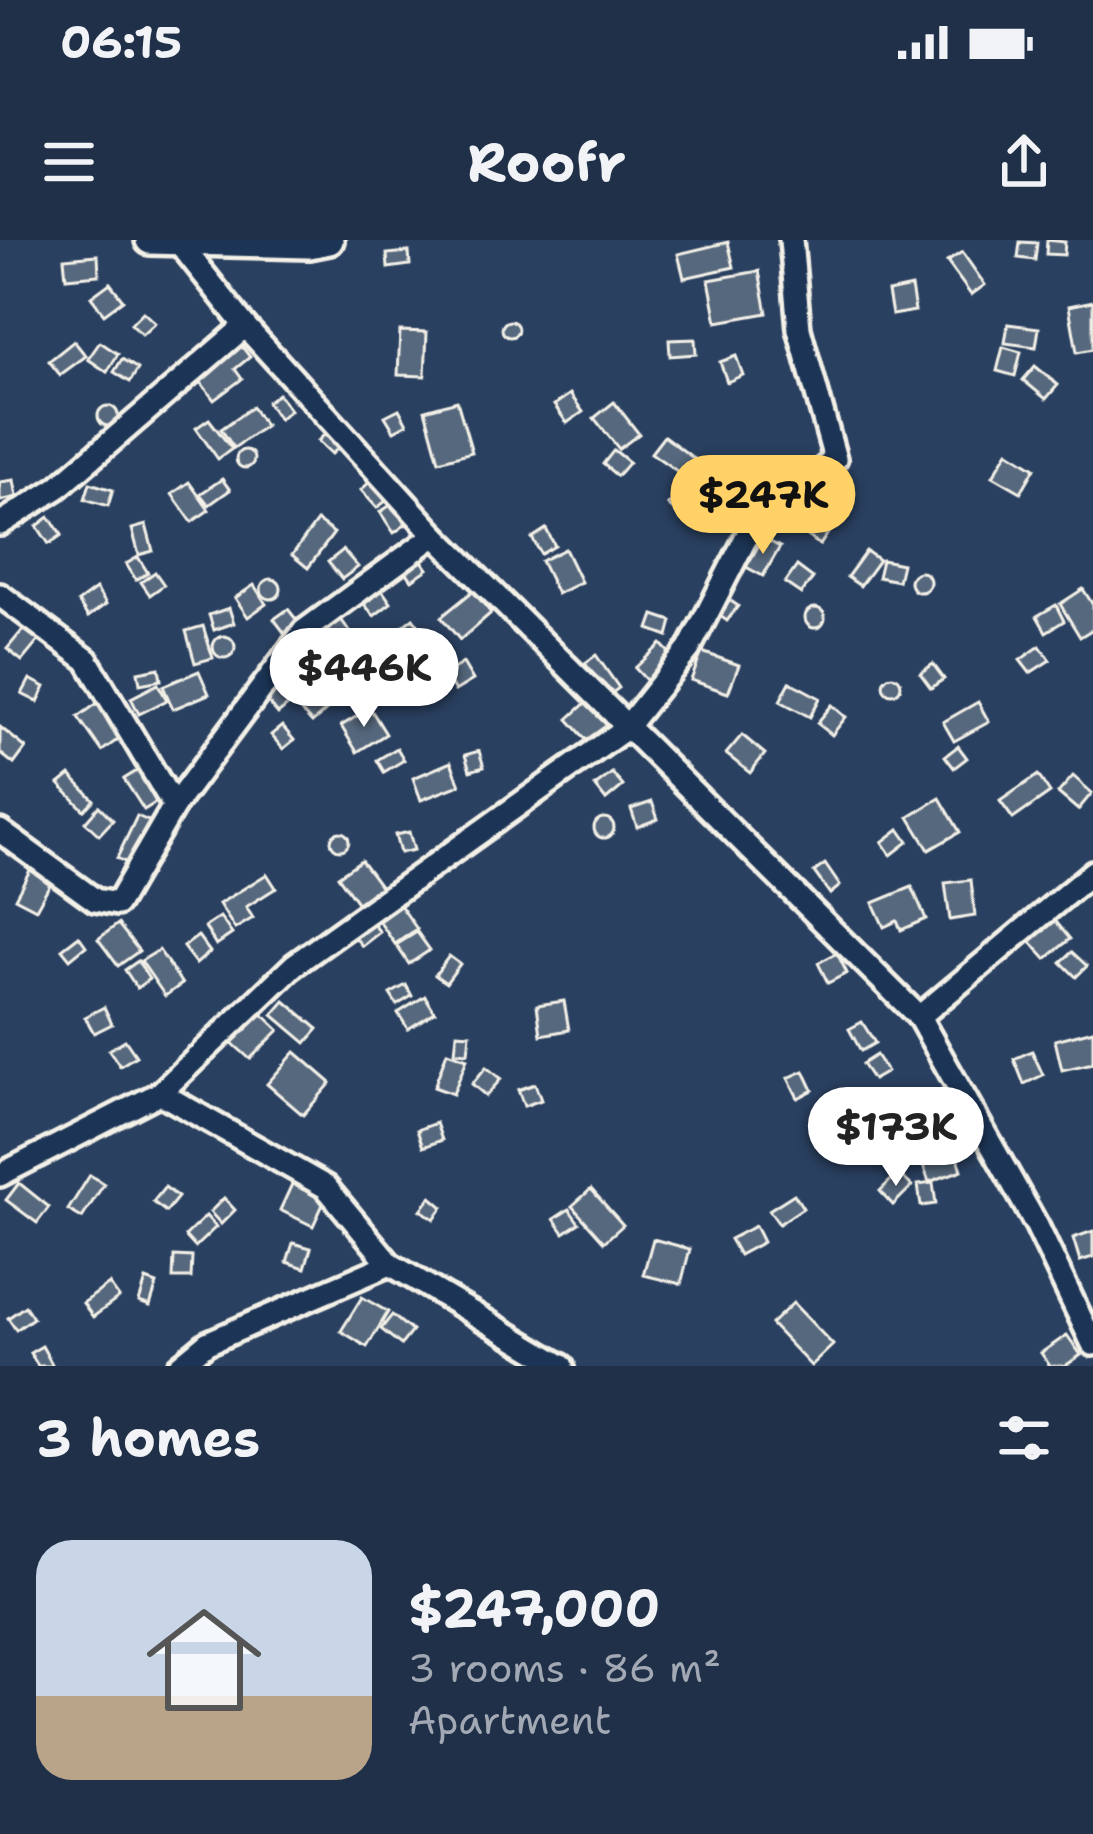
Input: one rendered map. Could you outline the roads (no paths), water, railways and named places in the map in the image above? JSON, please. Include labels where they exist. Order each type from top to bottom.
[{"type":"main road","points":[[150,240],[180,244],[329,240]]},
{"type":"street","points":[[0,1175],[160,1093],[294,965],[625,729],[689,649],[750,530],[835,458],[799,329],[791,240]]},
{"type":"street","points":[[180,244],[245,326],[435,535],[625,729],[920,1017],[1037,1226],[1093,1344]]},
{"type":"street","points":[[0,524],[57,488],[245,326]]},
{"type":"street","points":[[0,831],[95,900],[117,904],[174,806],[304,632],[435,535]]},
{"type":"street","points":[[0,595],[87,660],[174,806]]},
{"type":"street","points":[[920,1017],[1093,872]]},
{"type":"street","points":[[160,1093],[326,1186],[390,1264],[562,1366]]},
{"type":"street","points":[[179,1366],[207,1342],[390,1264]]}]
